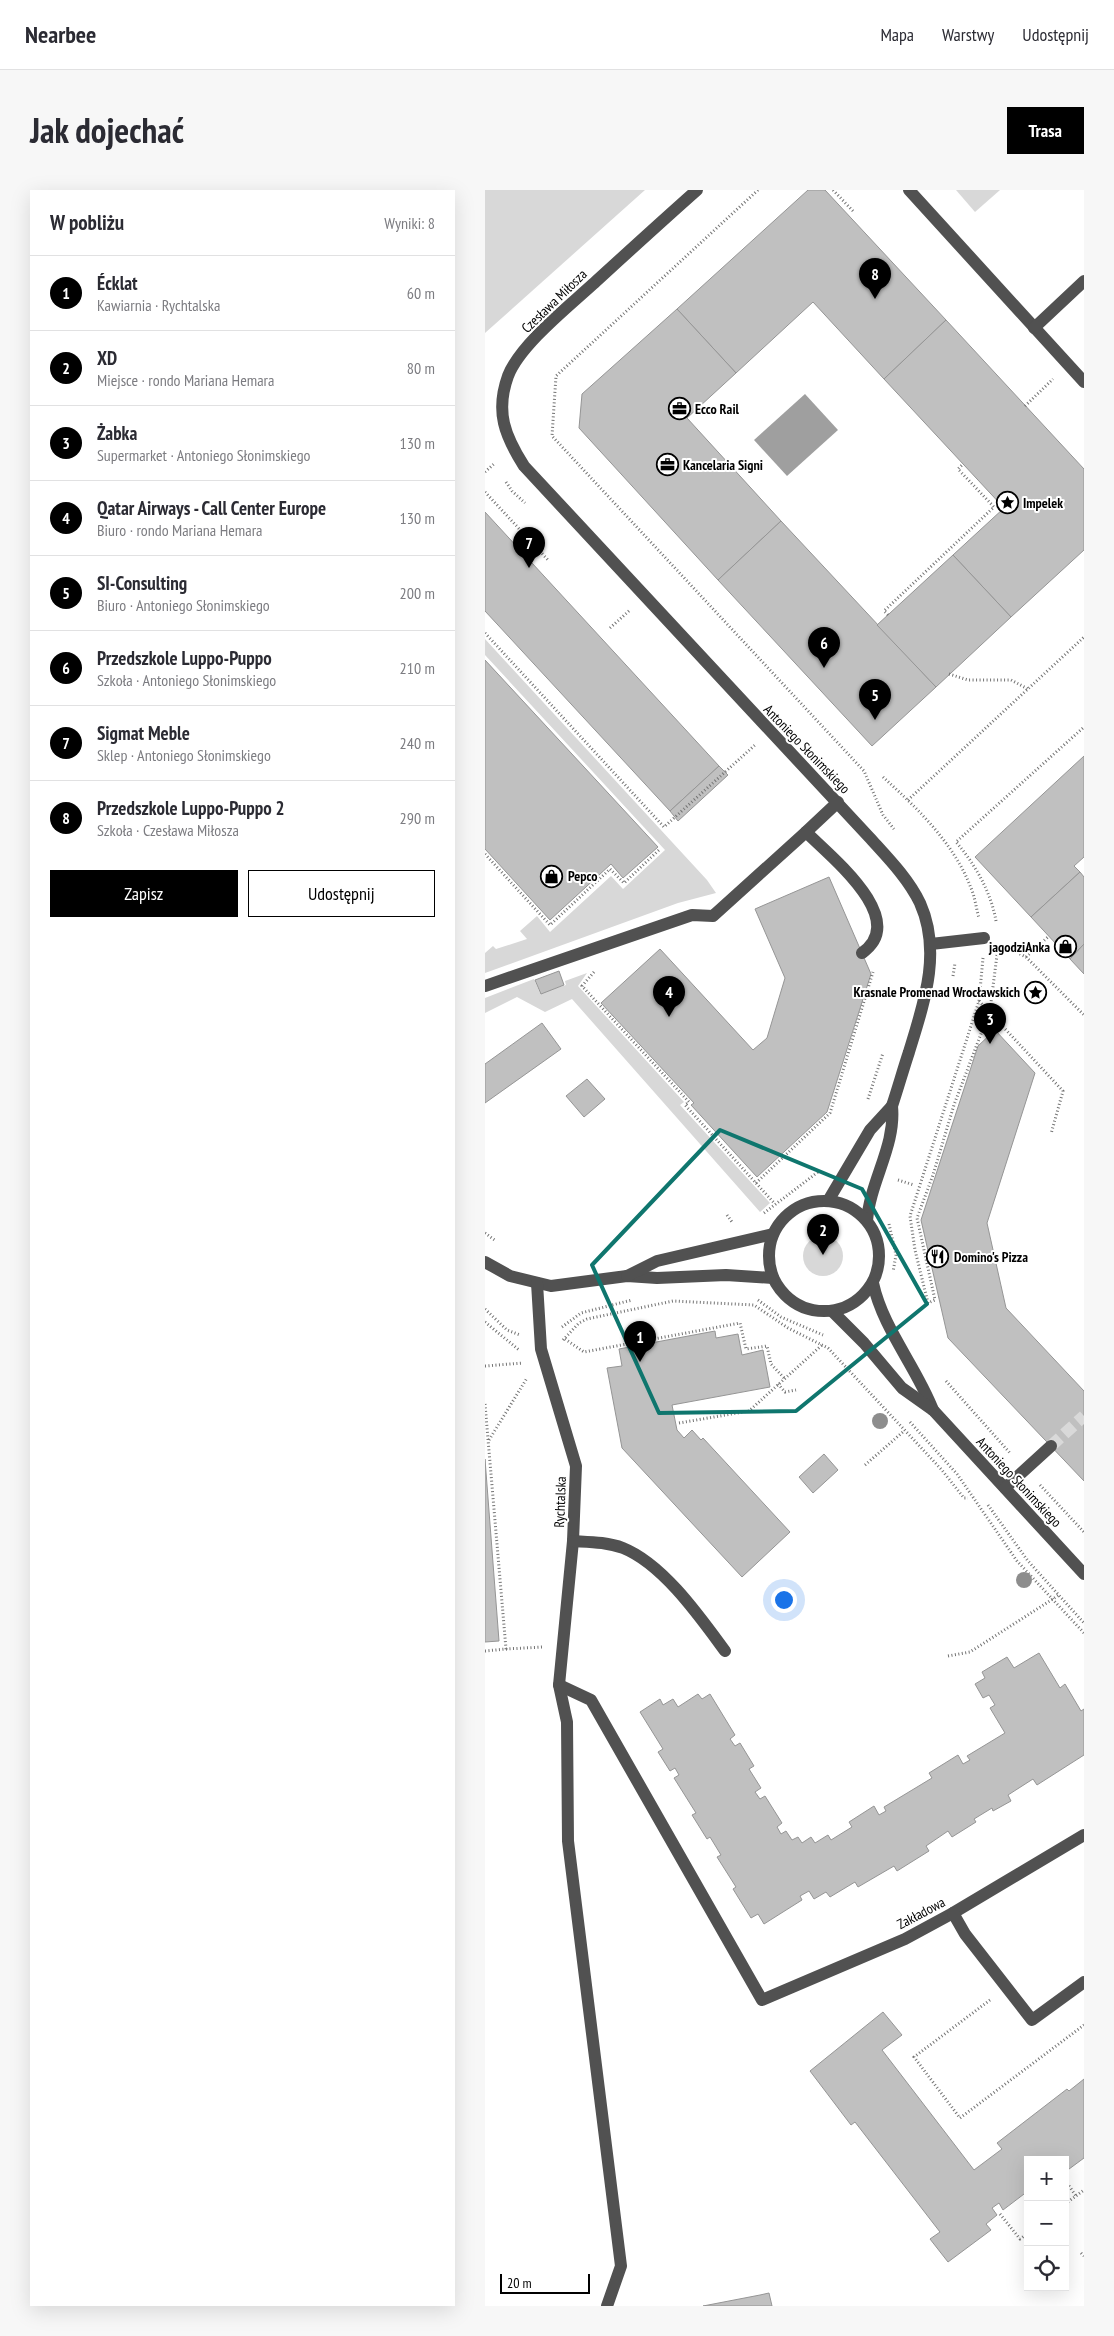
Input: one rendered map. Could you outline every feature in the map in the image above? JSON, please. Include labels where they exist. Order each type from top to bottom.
[{"type":"street","name":"Czesława Miłosza","points":[[524,466],[507,438],[502,407],[509,376],[528,346],[564,310],[697,190]]},
{"type":"street","points":[[909,190],[1084,382]]},
{"type":"street","points":[[1034,328],[1084,281]]},
{"type":"street","name":"Antoniego Słonimskiego","points":[[524,466],[838,802],[906,880],[922,909],[931,944],[924,1004],[892,1106],[893,1121],[889,1142],[875,1181],[867,1221]]},
{"type":"street","points":[[485,986],[692,915],[713,916],[838,802]]},
{"type":"street","points":[[806,832],[861,889],[874,910],[877,937],[870,948],[862,953]]},
{"type":"street","points":[[931,944],[984,938]]},
{"type":"street","name":"Antoniego Słonimskiego","points":[[828,1201],[871,1130],[892,1106]]},
{"type":"street","points":[[828,1201],[850,1207],[867,1221],[876,1235],[879,1251],[879,1268],[873,1283],[856,1302],[832,1311],[818,1312],[803,1308],[791,1300],[773,1278],[768,1256],[773,1234],[786,1216],[806,1204],[828,1201]]},
{"type":"street","points":[[627,1276],[657,1261],[743,1243],[773,1234]]},
{"type":"street","points":[[485,1262],[510,1276],[551,1286],[567,1286],[627,1276],[657,1278],[726,1275],[773,1278]]},
{"type":"street","name":"Rychtalska","points":[[537,1283],[541,1348],[575,1466],[573,1541],[559,1685],[567,1722],[568,1841],[621,2266],[607,2306]]},
{"type":"street","name":"Antoniego Słonimskiego","points":[[873,1283],[885,1320],[923,1384],[933,1410]]},
{"type":"street","name":"Antoniego Słonimskiego","points":[[832,1311],[902,1388],[933,1410],[1084,1574]]},
{"type":"street","points":[[1005,1488],[1051,1446]]},
{"type":"street","points":[[573,1541],[599,1542],[623,1548],[653,1565],[707,1627],[725,1651]]},
{"type":"street","name":"Zakładowa","points":[[559,1685],[591,1700],[762,2000],[905,1939],[953,1913],[1084,1835]]},
{"type":"street","points":[[953,1913],[965,1934],[1032,2020],[1084,1982]]},
{"type":"path","points":[[833,190],[853,211]]},
{"type":"path","points":[[1025,406],[1068,365]]},
{"type":"path","points":[[485,472],[495,463]]},
{"type":"path","points":[[888,614],[884,611],[994,507],[958,469],[963,464]]},
{"type":"path","points":[[485,492],[549,561]]},
{"type":"path","points":[[610,628],[632,607]]},
{"type":"path","points":[[485,633],[664,827],[757,743]]},
{"type":"path","points":[[908,800],[1084,637]]},
{"type":"path","points":[[949,674],[968,680],[1011,680],[1029,689]]},
{"type":"path","points":[[883,776],[908,800],[948,845],[971,888],[984,938],[979,1001],[910,1216],[915,1250],[928,1303],[935,1300],[917,1218],[954,1104],[989,1010],[999,944],[993,908],[976,869],[956,842],[1084,727]]},
{"type":"path","points":[[485,854],[550,925],[610,869],[624,883],[660,849]]},
{"type":"path","points":[[1027,957],[1049,936]]},
{"type":"path","points":[[984,938],[1027,957],[1084,1015]]},
{"type":"path","points":[[595,947],[600,965],[582,986],[689,1102],[685,1105],[775,1204]]},
{"type":"path","points":[[755,1183],[830,1113],[873,972]]},
{"type":"path","points":[[979,1001],[1063,1091],[1051,1134]]},
{"type":"path","points":[[865,1106],[884,1050]]},
{"type":"path","points":[[760,1217],[826,1166]]},
{"type":"path","points":[[727,1215],[733,1224]]},
{"type":"path","points":[[485,1233],[497,1242]]},
{"type":"path","points":[[724,1302],[725,1297]]},
{"type":"path","points":[[485,1308],[507,1330],[523,1336],[562,1327],[581,1313],[639,1298]]},
{"type":"path","points":[[753,1298],[781,1317],[830,1340]]},
{"type":"path","points":[[519,1351],[558,1345],[579,1323],[600,1316],[673,1301],[754,1304],[788,1328],[823,1345],[941,1469],[964,1498],[968,1498]]},
{"type":"path","points":[[485,1322],[494,1332],[519,1351],[530,1385]]},
{"type":"path","points":[[565,1339],[584,1352],[740,1323],[747,1349],[767,1346],[771,1364],[785,1379]]},
{"type":"path","points":[[679,1423],[749,1411],[823,1345]]},
{"type":"path","points":[[841,1362],[845,1358]]},
{"type":"path","points":[[485,1366],[523,1363]]},
{"type":"path","points":[[940,1375],[994,1435]]},
{"type":"path","points":[[488,1441],[528,1377]]},
{"type":"path","points":[[778,1384],[785,1392],[796,1390]]},
{"type":"path","points":[[485,1404],[506,1649]]},
{"type":"path","points":[[903,1416],[957,1474],[1017,1561],[1084,1633]]},
{"type":"path","points":[[865,1465],[904,1432]]},
{"type":"path","points":[[1040,1485],[1084,1532]]},
{"type":"path","points":[[984,1498],[1028,1562],[1084,1623]]},
{"type":"path","points":[[948,1656],[970,1652],[1059,1595]]},
{"type":"path","points":[[485,1651],[548,1648]]},
{"type":"path","points":[[1006,1987],[914,2057],[960,2118],[1084,2025]]},
{"type":"path","points":[[1069,2186],[1076,2196]]},
{"type":"path","points":[[1069,2201],[1084,2190]]},
{"type":"path","points":[[1000,2214],[1020,2239],[1024,2236]]},
{"type":"highlighted area","points":[[720,1130],[862,1189],[927,1304],[796,1411],[659,1413],[592,1265]]},
{"type":"shaded area","points":[[485,190],[645,190],[485,333]]},
{"type":"shaded area","points":[[956,190],[1000,190],[975,212]]},
{"type":"shaded area","points":[[805,394],[838,430],[787,476],[754,440]]},
{"type":"shaded area","points":[[485,639],[707,880],[716,893],[678,903],[485,973],[485,953],[493,946],[496,949],[527,939],[520,931],[537,916],[550,932],[611,876],[623,889],[665,850],[485,655]]},
{"type":"shaded area","points":[[587,973],[578,986],[684,1102],[680,1105],[770,1203],[760,1212],[572,999],[545,1012],[517,997],[485,1013],[485,998],[534,979],[540,993],[566,985],[565,981]]},
{"type":"shaded area","points":[[827,1236],[834,1239],[840,1245],[843,1256],[842,1264],[834,1273],[827,1276],[819,1276],[812,1273],[804,1264],[803,1252],[806,1245],[815,1237]]},
{"type":"building","points":[[808,190],[825,190],[946,320],[884,379],[813,302],[736,373],[677,309]]},
{"type":"building","points":[[677,309],[736,373],[687,418],[781,521],[718,580],[579,428],[582,394]]},
{"type":"building","points":[[946,320],[1084,469],[1084,550],[1011,617],[953,555],[1004,508],[884,379]]},
{"type":"building","points":[[485,512],[719,766],[670,811],[485,611]]},
{"type":"building","points":[[781,521],[936,687],[872,746],[718,580]]},
{"type":"building","points":[[953,555],[1011,617],[936,687],[877,625]]},
{"type":"building","points":[[485,660],[658,847],[623,878],[611,864],[550,920],[485,849]]},
{"type":"building","points":[[1084,756],[1084,857],[1074,866],[1080,872],[1031,917],[975,857]]},
{"type":"building","points":[[719,766],[728,775],[678,821],[670,811]]},
{"type":"building","points":[[1080,872],[1084,877],[1084,944],[1070,959],[1031,917]]},
{"type":"building","points":[[829,877],[871,974],[827,1112],[757,1177],[691,1105],[694,1103],[601,1003],[660,949],[753,1050],[767,1038],[785,978],[755,909]]},
{"type":"building","points":[[1084,944],[1084,974],[1070,959]]},
{"type":"building","points":[[559,971],[564,985],[541,994],[535,980]]},
{"type":"building","points":[[542,1023],[561,1049],[485,1103],[485,1064]]},
{"type":"building","points":[[995,1030],[1035,1073],[987,1223],[1006,1308],[1084,1391],[1084,1481],[948,1338],[921,1220],[978,1046]]},
{"type":"building","points":[[587,1079],[605,1099],[584,1117],[566,1096]]},
{"type":"building","points":[[715,1331],[716,1338],[738,1334],[742,1355],[763,1350],[770,1387],[672,1405],[677,1430],[684,1438],[692,1430],[701,1440],[703,1438],[790,1532],[742,1577],[622,1448],[607,1368],[622,1366],[619,1349]]},
{"type":"building","points":[[824,1454],[838,1470],[813,1493],[799,1477]]},
{"type":"building","points":[[485,1459],[499,1641],[485,1642]]},
{"type":"building","points":[[1039,1653],[1060,1688],[1065,1684],[1081,1711],[1084,1709],[1084,1755],[1037,1785],[1033,1779],[1008,1795],[1011,1801],[993,1811],[992,1808],[974,1819],[976,1822],[952,1837],[948,1831],[926,1846],[929,1851],[897,1871],[894,1866],[858,1887],[855,1882],[830,1897],[826,1892],[814,1899],[809,1891],[800,1896],[802,1900],[764,1924],[758,1914],[751,1918],[733,1889],[736,1887],[717,1857],[721,1855],[710,1837],[707,1839],[692,1815],[696,1813],[674,1778],[679,1775],[675,1768],[670,1771],[658,1752],[663,1749],[640,1712],[660,1699],[663,1705],[673,1699],[678,1707],[698,1694],[702,1699],[710,1694],[735,1735],[730,1739],[735,1746],[740,1743],[754,1766],[749,1769],[761,1788],[755,1792],[760,1799],[765,1796],[782,1823],[777,1827],[781,1834],[786,1831],[792,1840],[798,1837],[802,1843],[811,1837],[815,1843],[828,1835],[831,1840],[852,1827],[849,1822],[874,1806],[879,1815],[886,1811],[884,1807],[932,1778],[929,1773],[958,1755],[963,1764],[970,1760],[967,1756],[1005,1733],[990,1708],[995,1705],[989,1695],[983,1698],[975,1684],[985,1678],[982,1672],[1007,1657],[1014,1668]]},
{"type":"building","points":[[883,2012],[902,2035],[882,2050],[974,2170],[1002,2149],[997,2143],[1067,2089],[1069,2091],[1084,2079],[1084,2158],[1069,2169],[1069,2156],[1024,2156],[1024,2194],[1003,2210],[999,2203],[992,2208],[997,2215],[986,2224],[991,2230],[948,2262],[930,2239],[940,2232],[855,2122],[851,2125],[810,2071]]},
{"type":"building","points":[[769,2293],[772,2306],[703,2306],[760,2295]]},
{"type":"tunnel","points":[[1051,1446],[1084,1416]]},
{"type":"place","name":"Przedszkole Luppo-Puppo 2","points":[[875,299]]},
{"type":"place","name":"Ecco Rail","points":[[679,409]]},
{"type":"place","name":"Kancelaria Signi","points":[[667,465]]},
{"type":"place","name":"Impelek","points":[[1007,503]]},
{"type":"place","name":"Sigmat Meble","points":[[529,568]]},
{"type":"place","name":"Przedszkole Luppo-Puppo","points":[[824,668]]},
{"type":"place","name":"SI-Consulting","points":[[875,720]]},
{"type":"place","name":"Pepco","points":[[552,876]]},
{"type":"place","name":"jagodziAnka","points":[[1066,947]]},
{"type":"place","name":"Krasnale Promenad Wrocławskich","points":[[1036,992]]},
{"type":"place","name":"Qatar Airways - Call Center Europe","points":[[669,1017]]},
{"type":"place","name":"Żabka","points":[[990,1044]]},
{"type":"place","name":"XD","points":[[823,1255]]},
{"type":"place","name":"Domino's Pizza","points":[[938,1257]]},
{"type":"place","name":"Écklat","points":[[640,1362]]}]
